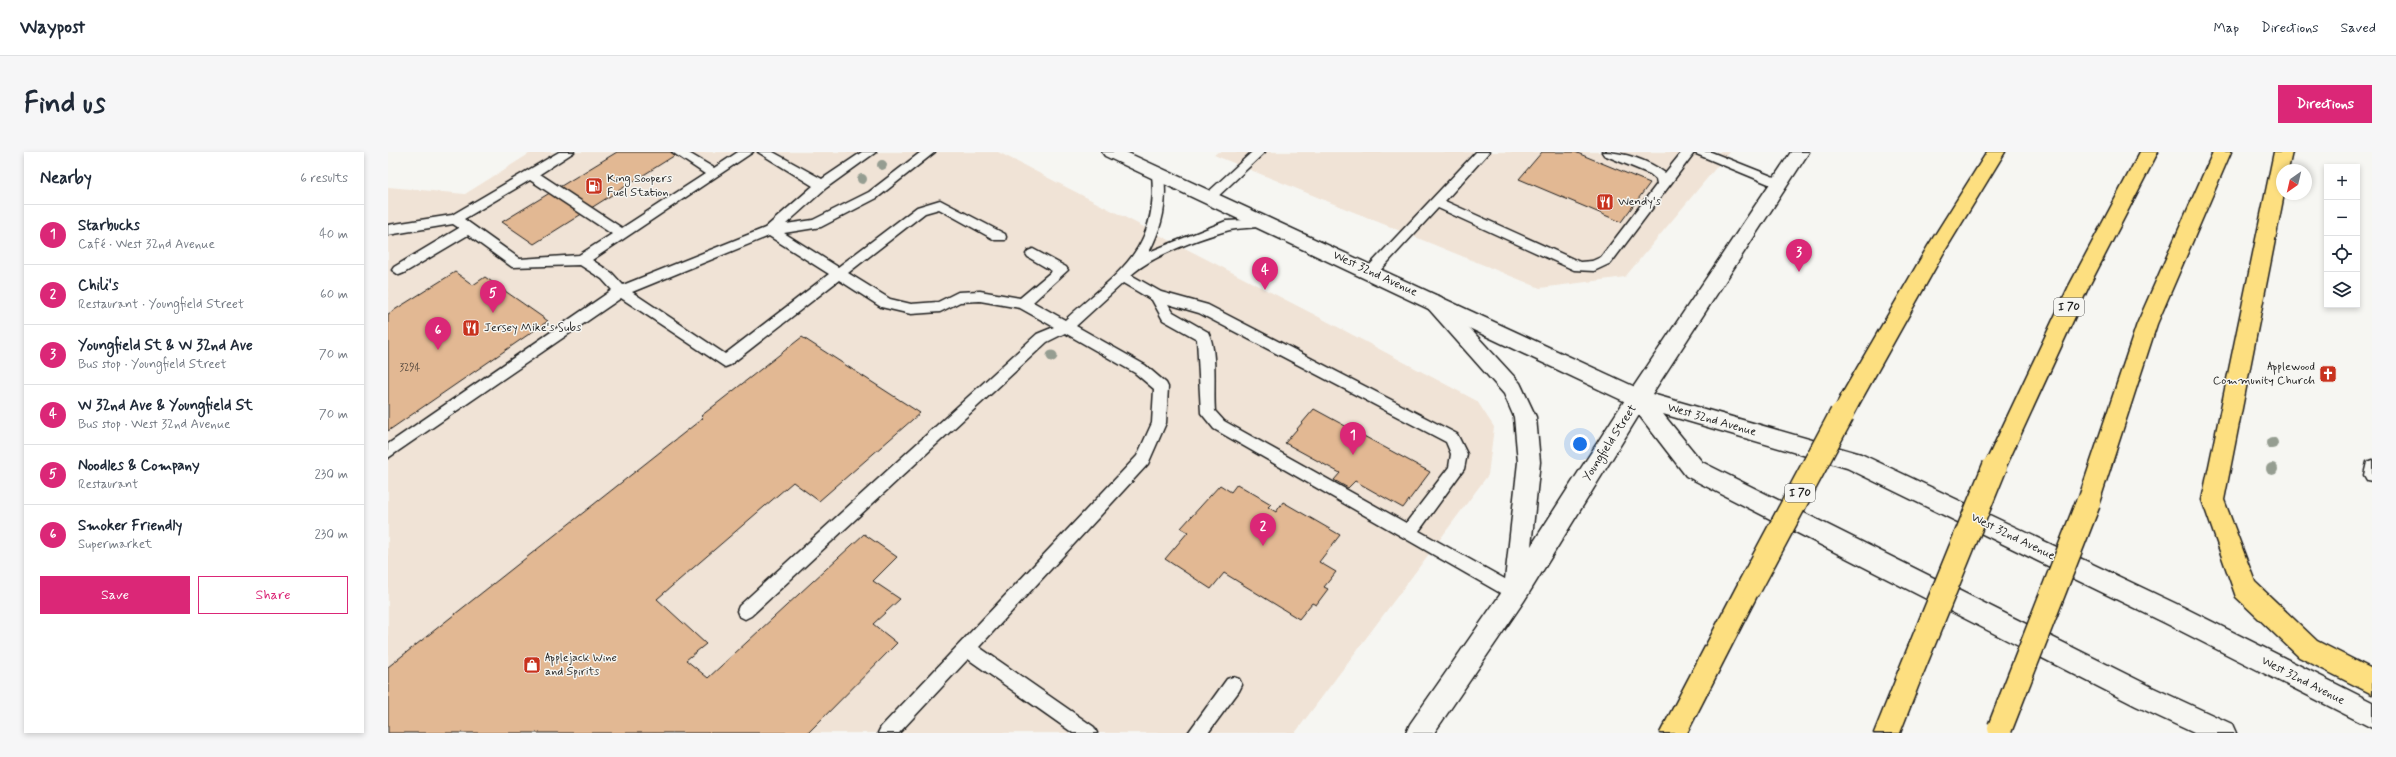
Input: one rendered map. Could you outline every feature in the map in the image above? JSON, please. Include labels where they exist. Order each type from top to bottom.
[{"type":"highway","name":"I 70","points":[[1673,733],[1850,400],[1935,251],[1996,152]]},
{"type":"highway","name":"I 70","points":[[1887,733],[1995,466],[2078,286],[2149,152]]},
{"type":"highway","points":[[1999,730],[2088,503],[2147,324],[2222,152]]},
{"type":"highway","points":[[2282,152],[2213,500],[2245,588],[2308,649],[2372,682]]},
{"type":"main road","name":"West 32nd Avenue","points":[[1111,152],[1371,272],[1638,398],[1853,461],[2174,615],[2372,715]]},
{"type":"main road","name":"Youngfield Street","points":[[1419,733],[1515,593],[1638,398],[1800,152]]},
{"type":"main road","points":[[1434,302],[1512,389],[1525,417],[1529,462],[1515,593]]},
{"type":"main road","name":"West 32nd Avenue","points":[[1638,398],[1694,469],[2145,697],[2223,733]]},
{"type":"lane","points":[[388,230],[455,219],[568,152]]},
{"type":"lane","points":[[678,152],[714,174]]},
{"type":"lane","points":[[455,219],[518,264],[582,260],[747,152]]},
{"type":"lane","points":[[764,152],[822,185]]},
{"type":"lane","points":[[770,231],[822,185],[870,152]]},
{"type":"lane","points":[[388,452],[621,291],[770,231],[816,224],[873,196],[929,152]]},
{"type":"lane","points":[[1209,198],[1260,152]]},
{"type":"lane","points":[[1371,272],[1483,152]]},
{"type":"lane","points":[[1608,152],[1654,171],[1662,177],[1663,184]]},
{"type":"lane","points":[[1437,202],[1579,267],[1594,266],[1606,260],[1688,152]]},
{"type":"lane","points":[[1699,152],[1780,184]]},
{"type":"lane","points":[[530,174],[622,234]]},
{"type":"lane","points":[[1136,263],[1156,225],[1160,210],[1158,174]]},
{"type":"lane","points":[[582,260],[607,276],[621,291],[725,361],[921,210],[940,204],[1000,237]]},
{"type":"lane","points":[[745,611],[1042,338],[1066,327],[1136,263],[1182,242],[1226,226],[1262,222]]},
{"type":"lane","points":[[400,270],[468,229]]},
{"type":"lane","points":[[770,231],[886,303],[911,309],[940,307],[958,297],[980,296],[1023,303],[1140,369],[1161,388],[1159,424],[1143,460],[887,733]]},
{"type":"lane","points":[[1023,303],[1061,270],[1033,254]]},
{"type":"lane","points":[[1121,276],[1157,296],[1203,309],[1452,438],[1459,454],[1456,470],[1409,532]]},
{"type":"lane","points":[[1157,296],[1168,316],[1203,336],[1206,353],[1206,394],[1208,413],[1219,425],[1515,593]]},
{"type":"lane","points":[[2372,466],[2372,475]]},
{"type":"lane","points":[[967,648],[1088,733]]},
{"type":"lane","points":[[1196,733],[1233,685]]},
{"type":"shaded area","points":[[532,152],[998,152],[1317,316],[1477,401],[1494,427],[1488,475],[1295,733],[388,733],[388,187],[465,194]]},
{"type":"shaded area","points":[[1218,152],[1729,152],[1625,277],[1540,288],[1214,155]]},
{"type":"building","name":"King Soopers Fuel Station","points":[[617,152],[680,152],[534,244],[502,222]]},
{"type":"building","name":"Wendy's","points":[[1542,152],[1575,152],[1650,183],[1621,222],[1519,179]]},
{"type":"building","points":[[455,272],[473,285],[485,277],[548,321],[388,431],[388,314]]},
{"type":"building","points":[[802,337],[920,413],[819,501],[793,482],[657,599],[706,644],[686,660],[708,678],[864,534],[897,557],[873,581],[900,599],[873,624],[897,643],[808,733],[388,733],[388,667],[703,418],[701,416]]},
{"type":"building","points":[[1314,409],[1430,472],[1403,508],[1355,481],[1348,488],[1334,480],[1340,473],[1285,443]]},
{"type":"building","points":[[1237,484],[1271,504],[1268,507],[1276,512],[1283,502],[1340,535],[1319,562],[1336,572],[1324,587],[1328,589],[1316,605],[1312,603],[1299,619],[1224,573],[1211,589],[1165,559],[1188,532],[1181,528],[1220,485],[1231,492]]},
{"type":"place","name":"King Soopers Fuel Station","points":[[594,186]]},
{"type":"place","name":"Wendy's","points":[[1605,202]]},
{"type":"place","name":"Youngfield St & W 32nd Ave","points":[[1799,272]]},
{"type":"place","name":"W 32nd Ave & Youngfield St","points":[[1265,290]]},
{"type":"place","name":"Noodles & Company","points":[[493,313]]},
{"type":"place","name":"Jersey Mike's Subs","points":[[471,328]]},
{"type":"place","name":"Smoker Friendly","points":[[438,350]]},
{"type":"place","name":"Applewood Community Church","points":[[2328,374]]},
{"type":"place","name":"Starbucks","points":[[1353,455]]},
{"type":"place","name":"Chili's","points":[[1263,546]]},
{"type":"place","name":"Applejack Wine and Spirits","points":[[532,665]]}]
